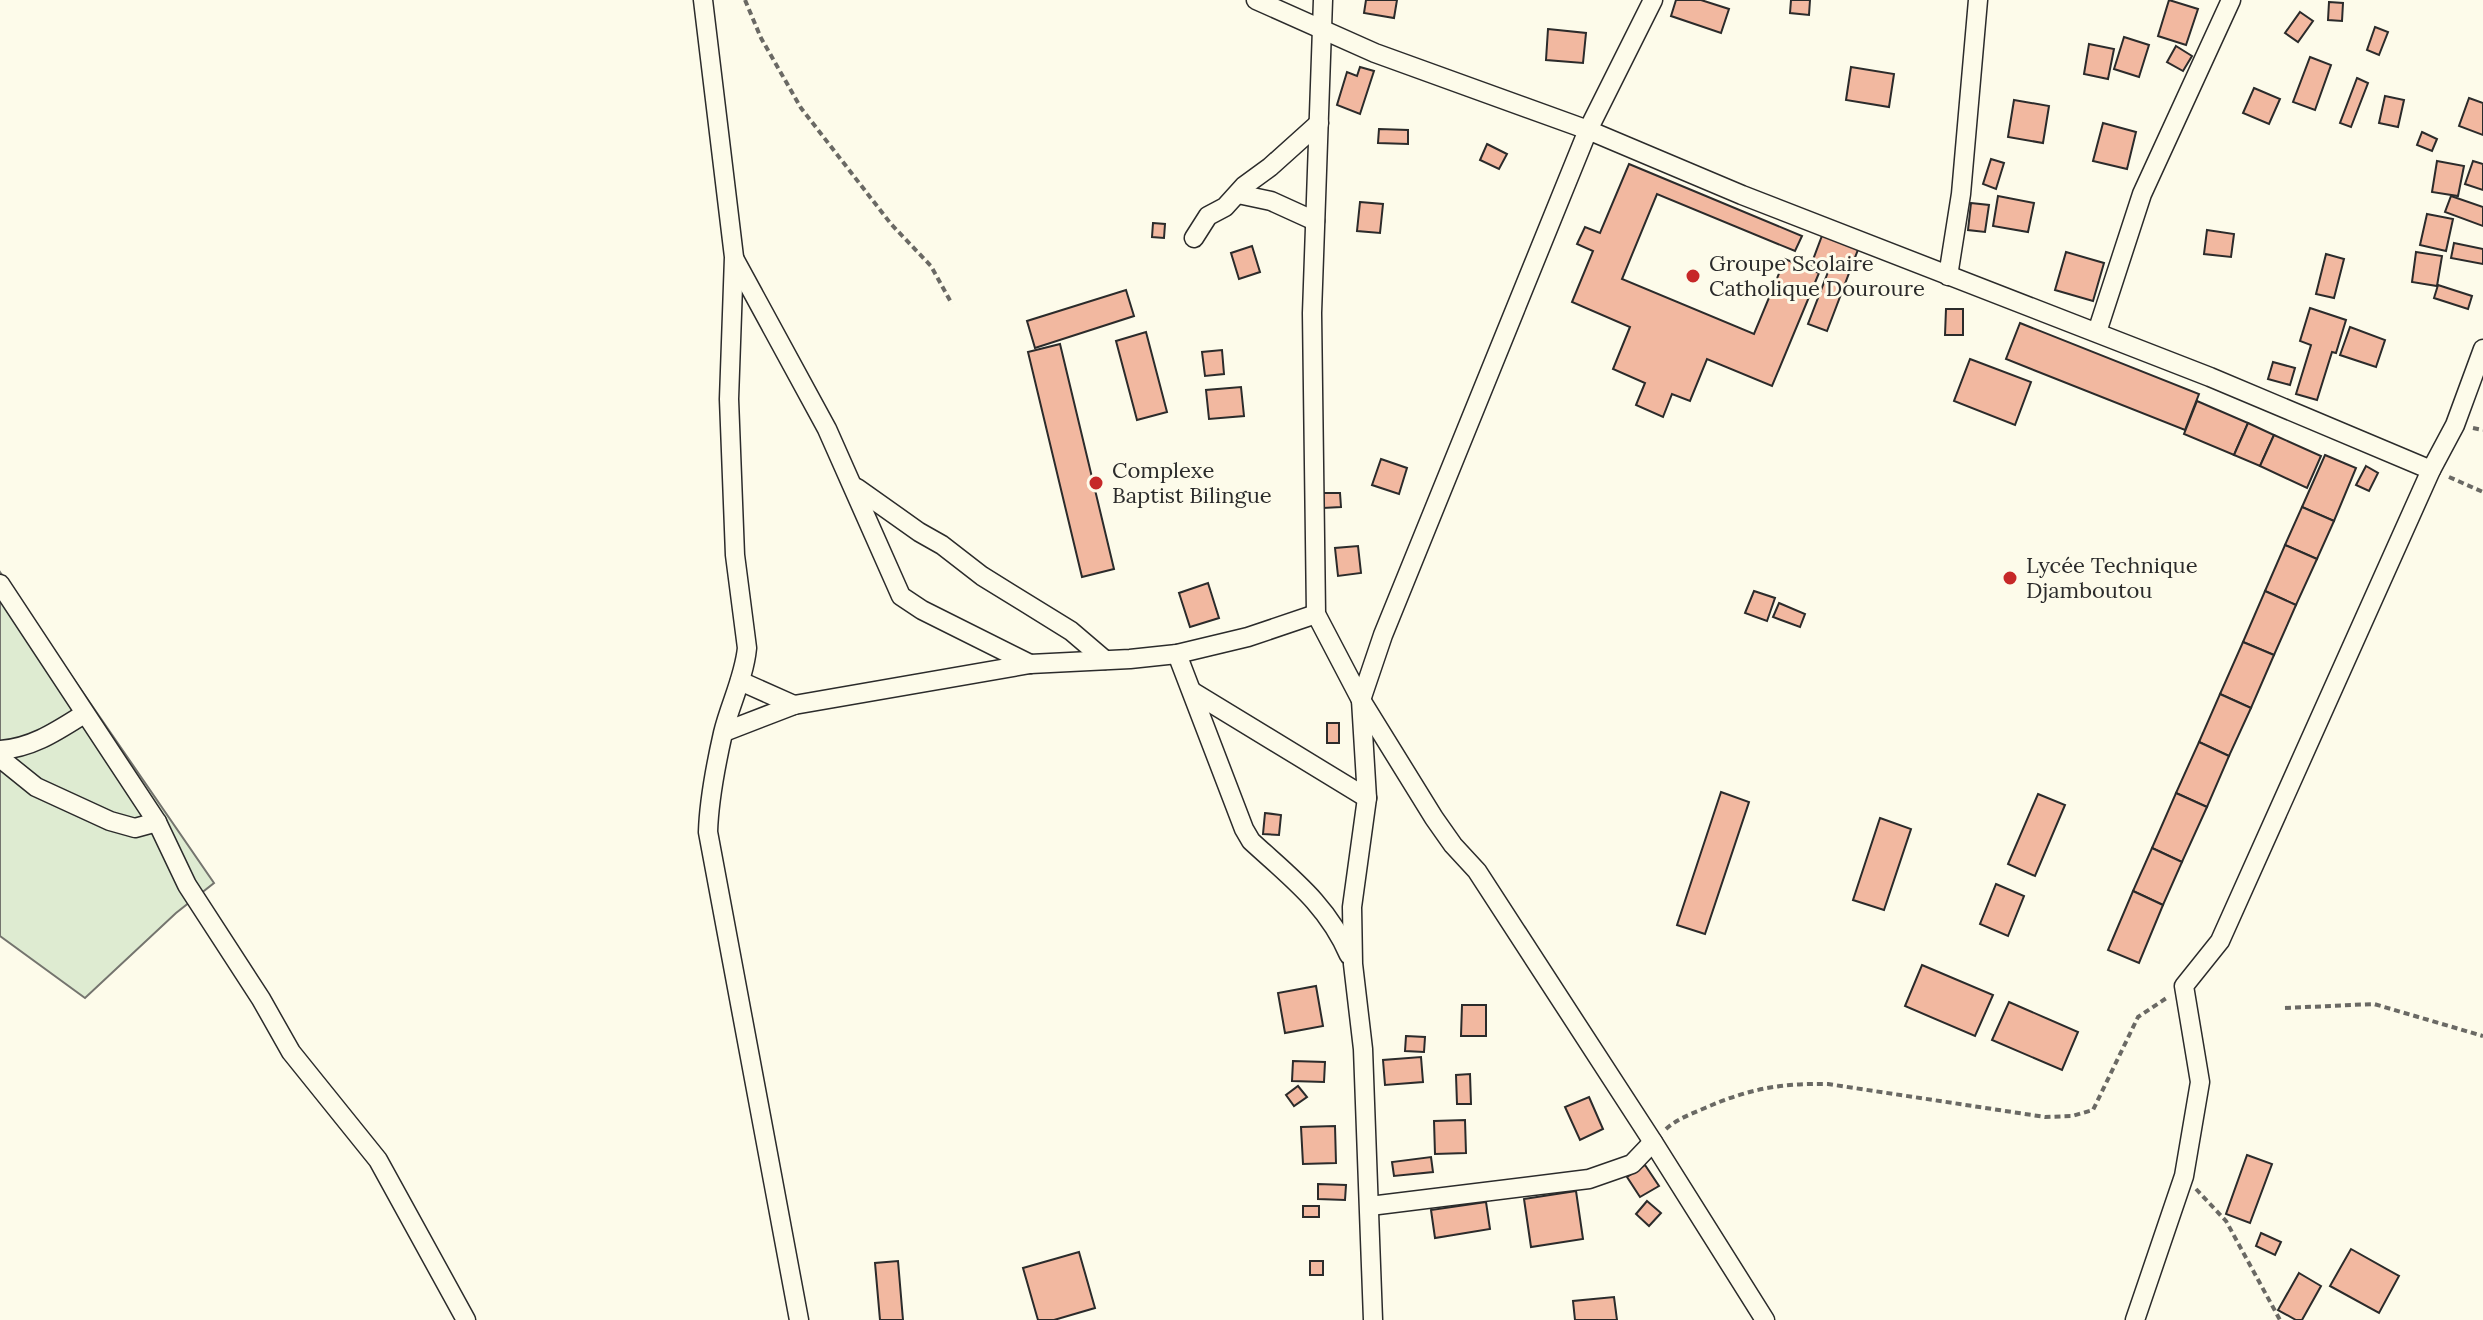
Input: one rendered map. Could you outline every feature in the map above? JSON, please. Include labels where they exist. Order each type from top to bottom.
[{"type":"street","points":[[703,0],[734,257],[729,399],[735,555],[747,648],[724,732],[708,832],[799,1320]]},
{"type":"street","points":[[1256,0],[1375,53],[1588,130],[1742,195],[2097,332],[2431,470]]},
{"type":"street","points":[[1323,0],[1312,313],[1316,614],[1361,700],[1434,818],[1477,871],[1765,1320]]},
{"type":"street","points":[[1373,1320],[1363,1049],[1353,964],[1354,886],[1367,798],[1361,700],[1383,635],[1588,130],[1653,0]]},
{"type":"street","points":[[1948,276],[1961,194],[1978,0]]},
{"type":"street","points":[[2097,332],[2142,194],[2231,0]]},
{"type":"street","points":[[1194,238],[1208,216],[1225,207],[1244,186],[1319,123]]},
{"type":"street","points":[[1238,194],[1271,201],[1315,221]]},
{"type":"street","points":[[734,257],[827,429],[855,486],[901,596],[922,610],[1030,664]]},
{"type":"street","points":[[2135,1320],[2184,1176],[2200,1082],[2184,986],[2220,941],[2431,470],[2455,425],[2483,349]]},
{"type":"street","points":[[855,486],[982,576],[1071,631],[1105,660]]},
{"type":"street","points":[[0,584],[157,822],[187,885],[261,999],[291,1052],[378,1160],[466,1320]]},
{"type":"street","points":[[724,732],[794,705],[1030,664],[1177,654],[1248,637],[1316,614]]},
{"type":"street","points":[[1177,654],[1244,829],[1251,841],[1331,919],[1353,964]]},
{"type":"street","points":[[740,681],[794,705]]},
{"type":"street","points":[[1193,692],[1367,798]]},
{"type":"street","points":[[0,750],[16,749],[36,742],[84,714]]},
{"type":"street","points":[[0,758],[36,787],[110,821],[135,828],[157,822]]},
{"type":"street","points":[[1370,1206],[1589,1179],[1632,1164],[1653,1142]]},
{"type":"path","points":[[745,0],[761,38],[801,108],[891,224],[931,266],[952,304]]},
{"type":"path","points":[[2431,470],[2483,492]]},
{"type":"path","points":[[1653,1142],[1675,1121],[1722,1100],[1760,1087],[1797,1083],[1828,1084],[2045,1117],[2072,1116],[2093,1110],[2138,1017],[2184,986]]},
{"type":"path","points":[[2285,1008],[2374,1004],[2483,1036]]},
{"type":"path","points":[[2184,1176],[2226,1221],[2280,1320]]},
{"type":"green space","points":[[0,572],[214,883],[176,913],[85,998],[0,936]]},
{"type":"building","points":[[1366,0],[1397,0],[1394,18],[1364,13]]},
{"type":"building","points":[[1676,0],[1701,0],[1729,9],[1721,33],[1671,16]]},
{"type":"building","points":[[1791,0],[1810,0],[1809,15],[1790,13]]},
{"type":"building","points":[[2169,0],[2198,9],[2186,45],[2158,36]]},
{"type":"building","points":[[2329,2],[2343,3],[2342,21],[2328,20]]},
{"type":"building","points":[[2300,12],[2313,21],[2298,42],[2285,33]]},
{"type":"building","points":[[2375,27],[2388,32],[2379,55],[2367,50]]},
{"type":"building","points":[[1548,29],[1586,33],[1583,63],[1546,60]]},
{"type":"building","points":[[2124,37],[2149,45],[2139,77],[2114,69]]},
{"type":"building","points":[[2089,44],[2114,49],[2108,79],[2084,74]]},
{"type":"building","points":[[2176,46],[2192,56],[2183,71],[2167,62]]},
{"type":"building","points":[[2310,57],[2331,65],[2315,110],[2293,102]]},
{"type":"building","points":[[1360,67],[1374,71],[1360,114],[1337,105],[1347,72],[1357,76]]},
{"type":"building","points":[[1851,67],[1894,74],[1889,107],[1846,100]]},
{"type":"building","points":[[2357,78],[2368,83],[2351,127],[2340,123]]},
{"type":"building","points":[[2254,88],[2280,99],[2269,124],[2243,113]]},
{"type":"building","points":[[2385,96],[2404,100],[2398,127],[2379,123]]},
{"type":"building","points":[[2469,98],[2483,103],[2483,135],[2459,126]]},
{"type":"building","points":[[2014,100],[2049,106],[2043,143],[2008,137]]},
{"type":"building","points":[[2103,123],[2136,132],[2127,169],[2093,161]]},
{"type":"building","points":[[1379,129],[1408,130],[1408,144],[1378,143]]},
{"type":"building","points":[[2422,132],[2437,139],[2432,151],[2417,145]]},
{"type":"building","points":[[1487,144],[1507,154],[1499,169],[1480,160]]},
{"type":"building","points":[[1991,159],[2004,163],[1996,189],[1983,184]]},
{"type":"building","points":[[2437,161],[2464,166],[2458,196],[2432,192]]},
{"type":"building","points":[[2473,161],[2483,164],[2483,190],[2465,184]]},
{"type":"building","points":[[1629,164],[1802,236],[1795,251],[1657,194],[1622,279],[1754,334],[1785,259],[1819,273],[1772,386],[1707,359],[1690,401],[1672,394],[1663,417],[1636,405],[1645,383],[1613,369],[1630,327],[1572,302],[1593,251],[1577,244],[1585,227],[1600,233]]},
{"type":"building","points":[[1998,196],[2034,203],[2028,232],[1993,226]]},
{"type":"building","points":[[2451,196],[2483,207],[2483,226],[2445,212]]},
{"type":"building","points":[[1360,202],[1383,204],[1380,233],[1357,231]]},
{"type":"building","points":[[1971,203],[1989,205],[1985,232],[1968,230]]},
{"type":"building","points":[[2427,214],[2453,219],[2446,251],[2420,245]]},
{"type":"building","points":[[1153,223],[1165,224],[1164,238],[1152,237]]},
{"type":"building","points":[[2207,230],[2234,234],[2231,257],[2204,254]]},
{"type":"building","points":[[1823,233],[1859,247],[1827,331],[1808,324],[1828,272],[1811,265]]},
{"type":"building","points":[[2454,243],[2483,249],[2483,264],[2451,258]]},
{"type":"building","points":[[1252,246],[1260,272],[1239,279],[1231,253]]},
{"type":"building","points":[[2066,252],[2104,263],[2093,301],[2055,290]]},
{"type":"building","points":[[2416,252],[2442,256],[2437,286],[2412,282]]},
{"type":"building","points":[[2326,254],[2344,259],[2334,298],[2316,294]]},
{"type":"building","points":[[2438,285],[2472,296],[2468,309],[2434,298]]},
{"type":"building","points":[[1126,290],[1134,316],[1035,348],[1027,321]]},
{"type":"building","points":[[2310,308],[2346,320],[2317,400],[2296,394],[2311,345],[2300,341]]},
{"type":"building","points":[[1946,309],[1963,309],[1963,335],[1945,335]]},
{"type":"building","points":[[2020,323],[2199,394],[2185,430],[2006,359]]},
{"type":"building","points":[[2350,327],[2385,340],[2376,367],[2340,355]]},
{"type":"building","points":[[1146,332],[1167,412],[1137,420],[1116,341]]},
{"type":"building","points":[[1060,344],[1114,569],[1082,577],[1028,352]]},
{"type":"building","points":[[1222,350],[1224,374],[1205,376],[1202,352]]},
{"type":"building","points":[[1970,359],[2031,382],[2015,425],[1954,401]]},
{"type":"building","points":[[2273,362],[2295,368],[2290,385],[2268,379]]},
{"type":"building","points":[[1241,387],[1244,416],[1209,419],[1206,390]]},
{"type":"building","points":[[2197,401],[2248,423],[2234,455],[2184,434]]},
{"type":"building","points":[[2248,423],[2274,435],[2260,466],[2234,455]]},
{"type":"building","points":[[2274,435],[2321,456],[2307,488],[2260,466]]},
{"type":"building","points":[[2325,455],[2356,468],[2334,521],[2302,507]]},
{"type":"building","points":[[1381,459],[1407,468],[1399,494],[1372,485]]},
{"type":"building","points":[[2366,466],[2378,473],[2369,491],[2356,485]]},
{"type":"building","points":[[1322,493],[1340,493],[1341,507],[1323,508]]},
{"type":"building","points":[[2302,507],[2334,521],[2317,559],[2285,545]]},
{"type":"building","points":[[2285,545],[2317,559],[2296,605],[2265,591]]},
{"type":"building","points":[[1358,546],[1361,573],[1338,576],[1335,548]]},
{"type":"building","points":[[1208,583],[1219,618],[1190,627],[1179,593]]},
{"type":"building","points":[[1754,591],[1775,598],[1767,621],[1745,613]]},
{"type":"building","points":[[2265,591],[2296,605],[2274,655],[2243,642]]},
{"type":"building","points":[[1779,603],[1805,614],[1800,627],[1773,617]]},
{"type":"building","points":[[2243,642],[2274,655],[2251,708],[2220,694]]},
{"type":"building","points":[[2220,694],[2251,708],[2229,756],[2199,742]]},
{"type":"building","points":[[1327,723],[1339,723],[1339,743],[1327,743]]},
{"type":"building","points":[[2199,742],[2229,756],[2207,807],[2176,793]]},
{"type":"building","points":[[1721,792],[1749,802],[1705,934],[1677,925]]},
{"type":"building","points":[[2176,793],[2207,807],[2182,862],[2152,848]]},
{"type":"building","points":[[2038,794],[2065,805],[2035,876],[2008,864]]},
{"type":"building","points":[[1265,813],[1281,815],[1279,835],[1263,834]]},
{"type":"building","points":[[1880,818],[1911,829],[1884,910],[1853,900]]},
{"type":"building","points":[[2152,848],[2182,862],[2163,905],[2133,891]]},
{"type":"building","points":[[1996,884],[2024,896],[2008,936],[1980,924]]},
{"type":"building","points":[[2133,891],[2163,905],[2139,963],[2108,950]]},
{"type":"building","points":[[1922,965],[1993,995],[1975,1036],[1905,1006]]},
{"type":"building","points":[[1316,986],[1323,1026],[1285,1033],[1278,993]]},
{"type":"building","points":[[2009,1002],[2078,1032],[2062,1070],[1992,1040]]},
{"type":"building","points":[[1462,1005],[1486,1005],[1486,1036],[1461,1036]]},
{"type":"building","points":[[1406,1036],[1425,1037],[1424,1052],[1405,1051]]},
{"type":"building","points":[[1421,1057],[1423,1082],[1385,1085],[1383,1060]]},
{"type":"building","points":[[1293,1061],[1325,1062],[1324,1082],[1292,1081]]},
{"type":"building","points":[[1470,1074],[1471,1104],[1457,1104],[1456,1075]]},
{"type":"building","points":[[1298,1086],[1307,1097],[1294,1106],[1286,1095]]},
{"type":"building","points":[[1589,1097],[1603,1129],[1580,1140],[1565,1107]]},
{"type":"building","points":[[1465,1120],[1466,1153],[1435,1154],[1434,1121]]},
{"type":"building","points":[[1335,1126],[1336,1163],[1303,1164],[1301,1127]]},
{"type":"building","points":[[2247,1155],[2272,1164],[2250,1223],[2226,1214]]},
{"type":"building","points":[[1431,1157],[1433,1172],[1394,1176],[1392,1162]]},
{"type":"building","points":[[1645,1165],[1659,1186],[1640,1197],[1627,1177]]},
{"type":"building","points":[[1318,1184],[1346,1185],[1345,1200],[1318,1199]]},
{"type":"building","points":[[1576,1191],[1583,1239],[1531,1247],[1524,1199]]},
{"type":"building","points":[[1647,1201],[1661,1213],[1649,1226],[1636,1214]]},
{"type":"building","points":[[1486,1202],[1490,1229],[1435,1238],[1431,1210]]},
{"type":"building","points":[[1303,1206],[1319,1206],[1319,1217],[1303,1217]]},
{"type":"building","points":[[2261,1233],[2281,1242],[2275,1255],[2256,1246]]},
{"type":"building","points":[[2351,1249],[2399,1276],[2379,1313],[2330,1286]]},
{"type":"building","points":[[1079,1252],[1095,1308],[1054,1320],[1038,1320],[1023,1268]]},
{"type":"building","points":[[898,1261],[903,1320],[880,1320],[875,1263]]},
{"type":"building","points":[[1310,1261],[1323,1261],[1323,1275],[1310,1275]]},
{"type":"building","points":[[2299,1273],[2321,1286],[2302,1320],[2296,1320],[2278,1310]]},
{"type":"building","points":[[1614,1297],[1617,1320],[1575,1320],[1573,1301]]},
{"type":"place","name":"Groupe Scolaire Catholique Douroure","points":[[1693,276]]},
{"type":"place","name":"Complexe Baptist Bilingue","points":[[1096,483]]},
{"type":"place","name":"Lycée Technique Djamboutou","points":[[2010,578]]}]
